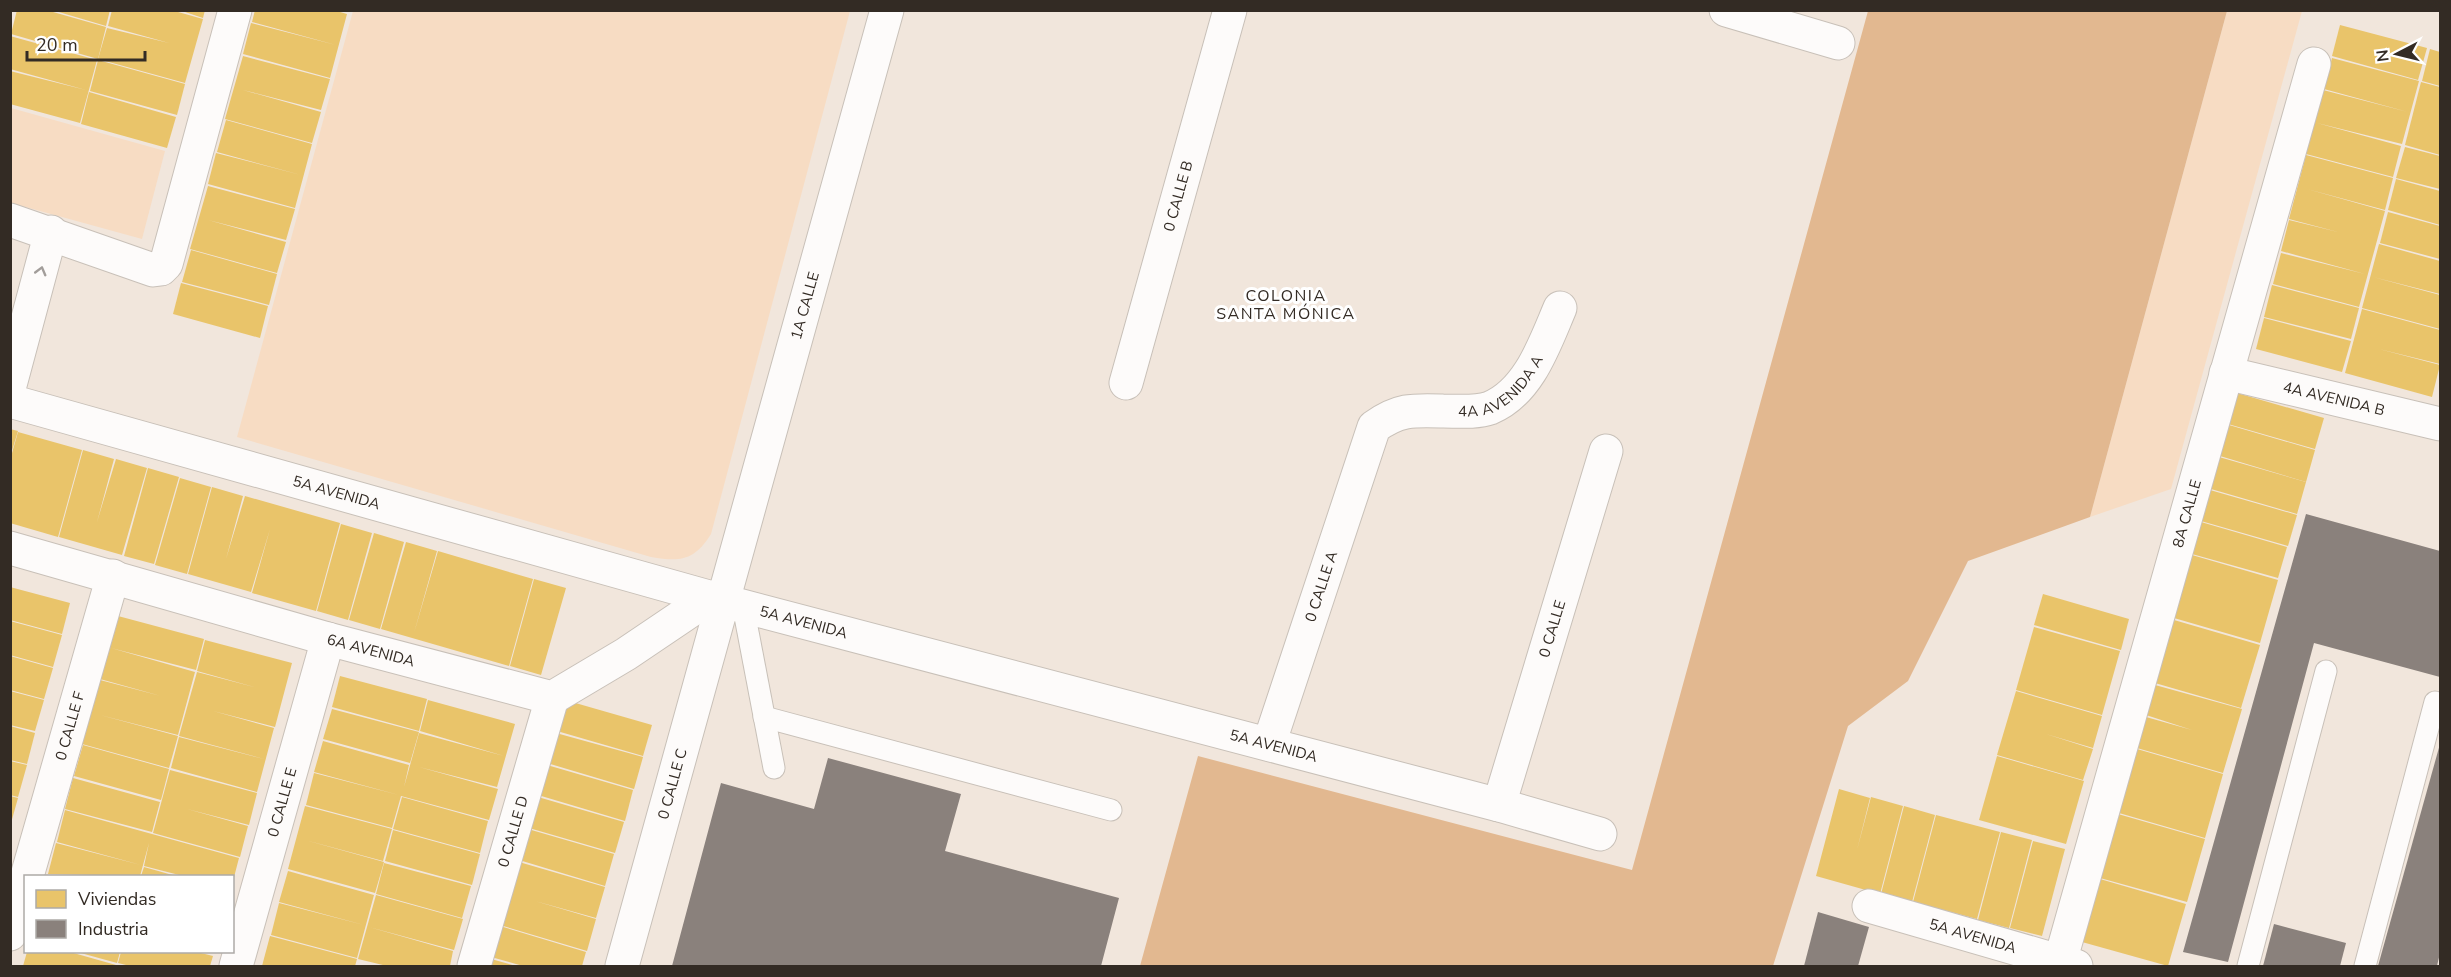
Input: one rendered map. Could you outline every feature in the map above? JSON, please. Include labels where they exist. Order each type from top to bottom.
[{"type":"street","points":[[10,220],[51,232],[153,270],[160,269],[166,264],[235,10]]},
{"type":"street","name":"1A CALLE","points":[[725,602],[887,10]]},
{"type":"street","name":"0 CALLE B","points":[[1126,383],[1230,10]]},
{"type":"street","points":[[1726,10],[1838,43]]},
{"type":"street","name":"8A CALLE","points":[[2065,965],[2226,374],[2314,64]]},
{"type":"street","points":[[10,385],[51,232]]},
{"type":"street","name":"4A AVENIDA A","points":[[1374,427],[1392,414],[1412,410],[1473,411],[1489,408],[1509,395],[1528,374],[1560,308]]},
{"type":"street","name":"4A AVENIDA B","points":[[2226,374],[2440,424]]},
{"type":"street","name":"5A AVENIDA","points":[[10,401],[725,602],[1269,744],[1600,834]]},
{"type":"street","name":"0 CALLE A","points":[[1269,744],[1374,427]]},
{"type":"street","name":"0 CALLE","points":[[1499,805],[1606,451]]},
{"type":"street","name":"6A AVENIDA","points":[[10,548],[328,639],[552,698]]},
{"type":"street","name":"0 CALLE F","points":[[27,875],[113,576]]},
{"type":"street","points":[[552,698],[626,654],[725,602]]},
{"type":"street","name":"0 CALLE C","points":[[621,966],[725,602]]},
{"type":"street","name":"0 CALLE E","points":[[236,966],[328,639]]},
{"type":"street","name":"0 CALLE D","points":[[474,966],[552,698]]},
{"type":"street","points":[[10,934],[24,888]]},
{"type":"street","name":"5A AVENIDA","points":[[1869,906],[2065,965]]},
{"type":"lane","points":[[725,602],[764,717],[774,768]]},
{"type":"lane","points":[[2248,966],[2326,671]]},
{"type":"lane","points":[[2365,966],[2435,702]]},
{"type":"lane","points":[[764,717],[1111,810]]},
{"type":"shaded area","points":[[353,11],[850,11],[711,534],[699,550],[686,558],[651,557],[237,437]]},
{"type":"shaded area","points":[[1868,11],[2227,11],[2090,517],[1968,561],[1908,681],[1848,726],[1773,966],[1140,966],[1198,756],[1632,870]]},
{"type":"shaded area","points":[[2227,11],[2302,11],[2171,489],[2090,517]]},
{"type":"shaded area","points":[[11,108],[165,151],[142,239],[11,203]]},
{"type":"building: Viviendas","points":[[17,10],[46,10],[106,27],[98,59],[11,34]]},
{"type":"building: Viviendas","points":[[52,10],[110,10],[106,26]]},
{"type":"building: Viviendas","points":[[112,10],[171,10],[203,19],[185,83],[98,59],[107,28],[169,43],[108,26]]},
{"type":"building: Viviendas","points":[[179,10],[205,10],[203,18]]},
{"type":"building: Viviendas","points":[[255,10],[333,10],[347,14],[330,78],[243,54],[251,23],[336,45],[252,22]]},
{"type":"building: Viviendas","points":[[2340,25],[2427,48],[2418,80],[2332,56]]},
{"type":"building: Viviendas","points":[[10,36],[97,60],[80,123],[10,104],[10,71],[86,90],[10,69]]},
{"type":"building: Viviendas","points":[[2430,49],[2440,52],[2440,86],[2422,81]]},
{"type":"building: Viviendas","points":[[243,56],[330,79],[321,110],[243,90],[321,112],[312,143],[225,119]]},
{"type":"building: Viviendas","points":[[2332,58],[2419,81],[2402,144],[2317,123],[2401,146],[2393,177],[2306,154],[2323,90],[2408,112],[2324,89]]},
{"type":"building: Viviendas","points":[[98,60],[185,84],[177,115],[90,91]]},
{"type":"building: Viviendas","points":[[2421,82],[2440,87],[2440,155],[2405,145]]},
{"type":"building: Viviendas","points":[[89,92],[176,117],[167,148],[81,124]]},
{"type":"building: Viviendas","points":[[226,120],[312,144],[295,208],[208,184],[216,153],[301,175],[217,152]]},
{"type":"building: Viviendas","points":[[2405,147],[2440,156],[2440,189],[2396,178]]},
{"type":"building: Viviendas","points":[[2306,155],[2393,178],[2385,210],[2307,189],[2385,211],[2359,307],[2273,284],[2281,253],[2365,274],[2281,251],[2289,220],[2338,232],[2289,219]]},
{"type":"building: Viviendas","points":[[2396,179],[2440,191],[2440,225],[2388,210]]},
{"type":"building: Viviendas","points":[[208,186],[295,209],[286,240],[208,220],[286,242],[277,273],[190,249]]},
{"type":"building: Viviendas","points":[[2388,212],[2440,226],[2440,259],[2380,243]]},
{"type":"building: Viviendas","points":[[2379,244],[2440,261],[2440,294],[2373,277],[2440,295],[2440,329],[2362,308]]},
{"type":"building: Viviendas","points":[[191,250],[277,274],[269,305],[182,282]]},
{"type":"building: Viviendas","points":[[181,283],[268,306],[260,338],[173,314]]},
{"type":"building: Viviendas","points":[[2272,285],[2359,308],[2351,339],[2264,317]]},
{"type":"building: Viviendas","points":[[2362,309],[2440,330],[2440,364],[2379,349],[2440,365],[2432,397],[2345,373]]},
{"type":"building: Viviendas","points":[[2264,318],[2351,341],[2342,372],[2256,349]]},
{"type":"building: Viviendas","points":[[2237,393],[2324,418],[2315,449],[2228,424]]},
{"type":"building: Viviendas","points":[[2229,425],[2315,450],[2306,482],[2220,456]]},
{"type":"building: Viviendas","points":[[10,429],[18,431],[11,454],[10,454]]},
{"type":"building: Viviendas","points":[[18,432],[82,450],[58,537],[10,523],[10,460]]},
{"type":"building: Viviendas","points":[[83,450],[114,459],[97,522],[116,459],[147,468],[122,555],[59,537]]},
{"type":"building: Viviendas","points":[[2219,457],[2306,482],[2297,514],[2211,489]]},
{"type":"building: Viviendas","points":[[148,468],[179,477],[154,564],[124,556]]},
{"type":"building: Viviendas","points":[[180,478],[211,487],[187,574],[155,565]]},
{"type":"building: Viviendas","points":[[212,487],[243,496],[226,559],[245,496],[340,523],[316,611],[252,593],[270,529],[251,592],[188,574]]},
{"type":"building: Viviendas","points":[[2210,490],[2297,515],[2288,546],[2201,521]]},
{"type":"building: Viviendas","points":[[2201,522],[2287,547],[2278,578],[2192,554]]},
{"type":"building: Viviendas","points":[[341,524],[372,533],[348,620],[317,611]]},
{"type":"building: Viviendas","points":[[374,533],[404,542],[380,629],[349,620]]},
{"type":"building: Viviendas","points":[[406,542],[437,551],[414,633],[438,551],[533,579],[509,666],[381,629]]},
{"type":"building: Viviendas","points":[[2192,555],[2278,580],[2260,643],[2174,618]]},
{"type":"building: Viviendas","points":[[534,579],[566,588],[541,675],[510,666]]},
{"type":"building: Viviendas","points":[[10,587],[70,603],[62,634],[10,620]]},
{"type":"building: Viviendas","points":[[2043,594],[2129,619],[2121,650],[2034,625]]},
{"type":"building: Viviendas","points":[[118,616],[204,639],[196,670],[111,648],[195,672],[178,735],[100,715],[178,736],[169,768],[82,744],[100,680],[161,696],[100,679]]},
{"type":"building: Viviendas","points":[[2174,620],[2260,645],[2241,708],[2155,683]]},
{"type":"building: Viviendas","points":[[10,621],[62,635],[53,667],[10,655]]},
{"type":"building: Viviendas","points":[[2034,627],[2120,651],[2102,715],[2016,690]]},
{"type":"building: Viviendas","points":[[205,640],[292,663],[275,727],[213,711],[274,728],[257,792],[171,768],[179,737],[264,759],[179,736],[197,672],[258,688],[197,671]]},
{"type":"building: Viviendas","points":[[10,656],[53,668],[44,699],[10,690]]},
{"type":"building: Viviendas","points":[[340,676],[427,699],[419,731],[332,707]]},
{"type":"building: Viviendas","points":[[2155,685],[2242,709],[2223,773],[2137,748],[2146,717],[2192,730],[2146,715]]},
{"type":"building: Viviendas","points":[[10,691],[44,700],[35,731],[10,725]]},
{"type":"building: Viviendas","points":[[2016,691],[2102,716],[2093,748],[2046,734],[2093,749],[2083,780],[1997,755]]},
{"type":"building: Viviendas","points":[[428,700],[515,724],[497,787],[419,767],[498,789],[489,820],[401,796],[392,828],[306,805],[314,773],[399,795],[314,772],[323,741],[409,765],[404,787],[419,733],[504,756],[420,731]]},
{"type":"building: Viviendas","points":[[565,700],[652,725],[643,756],[557,731]]},
{"type":"building: Viviendas","points":[[332,709],[419,732],[410,763],[323,739]]},
{"type":"building: Viviendas","points":[[10,726],[35,733],[27,764],[10,760]]},
{"type":"building: Viviendas","points":[[556,733],[643,757],[634,789],[547,763]]},
{"type":"building: Viviendas","points":[[83,745],[169,769],[161,800],[74,776]]},
{"type":"building: Viviendas","points":[[2137,749],[2223,774],[2205,838],[2119,813]]},
{"type":"building: Viviendas","points":[[1997,756],[2084,781],[2066,844],[1979,820]]},
{"type":"building: Viviendas","points":[[10,761],[27,765],[18,797],[10,795]]},
{"type":"building: Viviendas","points":[[547,765],[633,790],[625,821],[538,795]]},
{"type":"building: Viviendas","points":[[170,770],[257,793],[249,825],[187,809],[248,826],[240,857],[153,833]]},
{"type":"building: Viviendas","points":[[73,778],[160,802],[152,832],[65,809]]},
{"type":"building: Viviendas","points":[[1839,789],[1870,798],[1857,850],[1871,797],[1903,806],[1880,894],[1816,876]]},
{"type":"building: Viviendas","points":[[10,796],[18,798],[11,823],[10,823]]},
{"type":"building: Viviendas","points":[[402,797],[488,821],[480,853],[393,829]]},
{"type":"building: Viviendas","points":[[538,797],[624,822],[615,853],[529,828]]},
{"type":"building: Viviendas","points":[[305,806],[392,829],[383,861],[305,840],[384,862],[375,893],[288,869]]},
{"type":"building: Viviendas","points":[[1904,806],[1935,815],[1912,902],[1881,894]]},
{"type":"building: Viviendas","points":[[65,810],[239,858],[234,877],[234,875],[179,875],[144,866],[149,843],[140,875],[48,874],[56,843],[141,865],[57,842]]},
{"type":"building: Viviendas","points":[[2118,814],[2205,839],[2187,902],[2100,878]]},
{"type":"building: Viviendas","points":[[1936,815],[2000,832],[1977,919],[1913,902]]},
{"type":"building: Viviendas","points":[[528,829],[614,854],[605,886],[519,860]]},
{"type":"building: Viviendas","points":[[393,830],[480,854],[472,885],[385,861]]},
{"type":"building: Viviendas","points":[[2001,832],[2032,840],[2009,928],[1978,920]]},
{"type":"building: Viviendas","points":[[2033,841],[2065,849],[2042,936],[2010,928]]},
{"type":"building: Viviendas","points":[[519,862],[605,887],[596,918],[535,901],[596,919],[587,951],[500,925]]},
{"type":"building: Viviendas","points":[[384,863],[471,886],[462,918],[376,894]]},
{"type":"building: Viviendas","points":[[144,867],[172,875],[141,875]]},
{"type":"building: Viviendas","points":[[288,871],[374,895],[357,958],[271,935],[279,903],[364,925],[279,902]]},
{"type":"building: Viviendas","points":[[2100,879],[2186,904],[2168,966],[2082,942]]},
{"type":"building: Viviendas","points":[[376,895],[463,919],[454,950],[369,927],[453,951],[450,966],[387,966],[358,959]]},
{"type":"building: Viviendas","points":[[500,926],[586,952],[582,966],[523,966],[491,957]]},
{"type":"building: Viviendas","points":[[270,936],[357,959],[355,966],[262,966]]},
{"type":"building: Viviendas","points":[[27,953],[74,953],[116,965],[23,966]]},
{"type":"building: Viviendas","points":[[81,953],[120,953],[117,963]]},
{"type":"building: Viviendas","points":[[121,953],[201,953],[213,956],[210,966],[130,966],[118,963]]},
{"type":"building: Viviendas","points":[[491,959],[516,966],[488,966]]},
{"type":"building: Industria","points":[[2306,514],[2440,551],[2440,677],[2314,643],[2228,962],[2183,952]]},
{"type":"building: Industria","points":[[2440,744],[2440,953],[2437,966],[2378,966]]},
{"type":"building: Industria","points":[[828,758],[961,794],[945,851],[1119,898],[1101,966],[672,966],[721,783],[814,809]]},
{"type":"building: Industria","points":[[1818,912],[1869,927],[1858,966],[1804,966]]},
{"type":"building: Industria","points":[[2274,924],[2346,943],[2340,966],[2263,966]]},
{"type":"district","name":"COLONIA SANTA MÓNICA","points":[[1286,304]]}]
